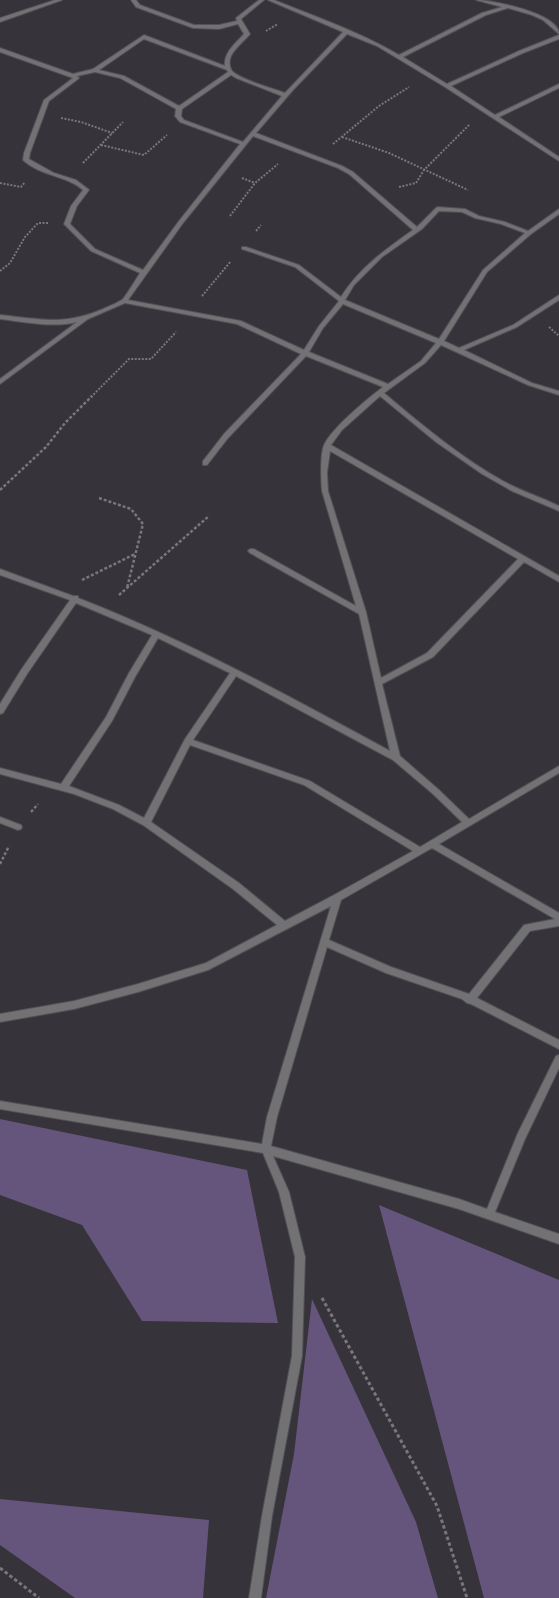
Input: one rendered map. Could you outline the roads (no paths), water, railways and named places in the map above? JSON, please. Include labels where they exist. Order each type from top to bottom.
[{"type":"street","points":[[0,20],[60,0]]},
{"type":"street","points":[[133,0],[138,6],[193,26],[220,27],[240,22]]},
{"type":"street","points":[[229,71],[226,57],[247,34],[238,19],[262,0]]},
{"type":"street","points":[[270,0],[379,45],[447,86],[559,159]]},
{"type":"street","points":[[478,0],[540,18],[559,31]]},
{"type":"street","points":[[400,57],[484,14],[506,7]]},
{"type":"street","points":[[0,382],[89,317],[124,301],[143,272],[244,144],[285,95],[332,49],[347,31]]},
{"type":"street","points":[[0,50],[74,76],[96,70],[144,37],[285,95]]},
{"type":"street","points":[[447,86],[521,52],[559,38]]},
{"type":"street","points":[[96,70],[122,77],[179,108]]},
{"type":"street","points":[[229,71],[179,108],[178,116],[182,121],[244,144]]},
{"type":"street","points":[[74,76],[76,78],[47,100],[27,153],[26,160],[50,173],[75,182],[86,190],[74,206],[67,224],[93,250],[143,272]]},
{"type":"street","points":[[495,117],[559,86]]},
{"type":"street","points":[[253,134],[340,167],[351,173],[417,230]]},
{"type":"street","points":[[205,463],[226,436],[305,353],[321,327],[342,301],[352,284],[380,256],[417,230],[438,209],[463,210],[477,217],[503,223],[529,233]]},
{"type":"street","points":[[396,758],[362,612],[325,491],[324,473],[328,446],[340,428],[380,393],[423,362],[440,342],[485,271],[529,233],[559,211]]},
{"type":"street","points":[[244,248],[297,266],[342,301],[459,350],[530,384],[559,394]]},
{"type":"street","points":[[459,350],[515,326],[559,297]]},
{"type":"street","points":[[124,301],[239,322],[305,353],[388,387]]},
{"type":"street","points":[[0,317],[67,322],[89,317]]},
{"type":"street","points":[[380,393],[427,432],[476,468],[502,483],[559,509]]},
{"type":"street","points":[[328,446],[559,579]]},
{"type":"street","points":[[252,550],[362,612]]},
{"type":"street","points":[[378,683],[430,655],[524,558]]},
{"type":"street","points":[[0,572],[102,609],[157,634],[292,700],[396,758],[436,792],[468,824]]},
{"type":"street","points":[[0,711],[24,672],[75,598]]},
{"type":"street","points":[[63,788],[109,719],[132,675],[157,634]]},
{"type":"street","points":[[146,823],[188,741],[235,672]]},
{"type":"street","points":[[188,741],[307,783],[420,851]]},
{"type":"street","points":[[0,1018],[74,1005],[138,988],[201,968],[338,898],[468,824],[559,769]]},
{"type":"street","points":[[0,770],[63,788],[116,807],[146,823],[236,886],[284,926]]},
{"type":"street","points":[[0,820],[18,828]]},
{"type":"street","points":[[433,844],[559,917]]},
{"type":"street","points":[[255,1598],[267,1516],[297,1356],[300,1257],[284,1192],[266,1149],[272,1117],[338,898]]},
{"type":"street","points":[[470,1000],[527,928],[559,922]]},
{"type":"street","points":[[324,942],[389,970],[465,996],[470,1000],[559,1045]]},
{"type":"street","points":[[489,1215],[510,1160],[524,1133],[543,1089],[559,1059]]},
{"type":"street","points":[[0,1105],[266,1149],[459,1204],[559,1239]]}]
